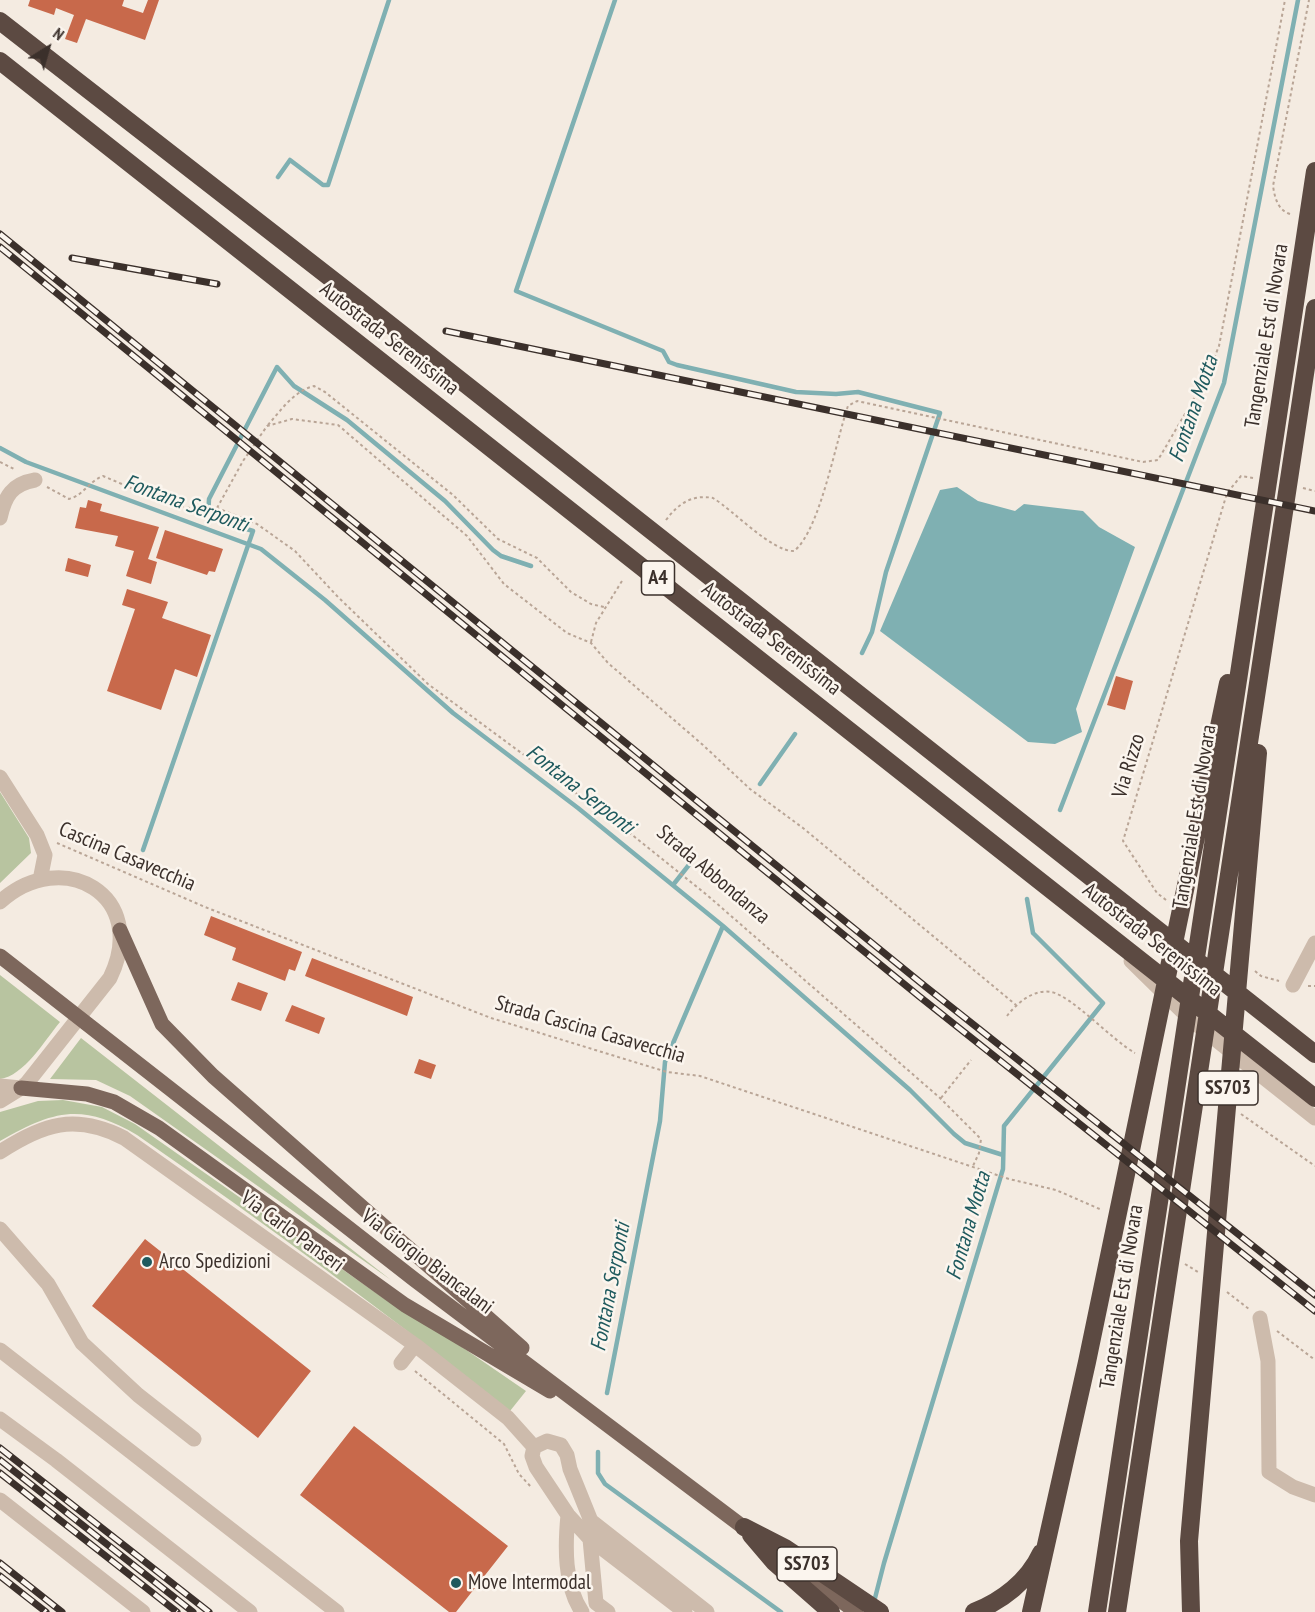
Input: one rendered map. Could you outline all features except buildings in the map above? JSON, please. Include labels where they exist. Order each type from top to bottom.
[{"type":"highway","name":"Autostrada Serenissima","points":[[0,21],[351,294],[1315,1054]]},
{"type":"highway","name":"Autostrada Serenissima","points":[[0,61],[1315,1098]]},
{"type":"highway","name":"Tangenziale Est di Novara","points":[[1097,1612],[1250,610],[1262,520],[1261,477],[1315,171]]},
{"type":"highway","name":"Tangenziale Est di Novara","points":[[1117,1612],[1166,1276],[1315,308]]},
{"type":"highway","name":"SS703","points":[[1191,1612],[1189,1541],[1270,609]]},
{"type":"highway","name":"SS703","points":[[1032,1612],[1234,656],[1250,610]]},
{"type":"highway","name":"SS703","points":[[744,1527],[774,1562],[831,1604]]},
{"type":"highway","name":"SS703","points":[[744,1527],[785,1548],[870,1610]]},
{"type":"highway","name":"SS703","points":[[974,1612],[1005,1596],[1025,1578],[1037,1561],[1050,1533]]},
{"type":"main road","points":[[120,930],[162,1024],[206,1069],[469,1304],[615,1429]]},
{"type":"main road","name":"Via Giorgio Biancalani","points":[[0,956],[415,1280],[744,1527]]},
{"type":"main road","points":[[21,1088],[87,1094],[114,1102],[159,1128],[405,1305],[615,1429]]},
{"type":"main road","points":[[831,1604],[870,1610]]},
{"type":"main road","points":[[831,1604],[847,1612]]},
{"type":"street","points":[[0,518],[9,492],[21,483],[35,480]]},
{"type":"street","points":[[0,777],[37,835],[45,855],[39,880]]},
{"type":"street","points":[[0,902],[29,882],[73,878],[93,886],[109,901],[118,917],[120,930],[117,965],[110,978],[21,1088],[0,1101]]},
{"type":"street","points":[[1086,917],[1190,1019],[1315,1118]]},
{"type":"street","points":[[1293,985],[1315,943]]},
{"type":"street","points":[[1284,1030],[1315,1048]]},
{"type":"street","points":[[0,1086],[21,1088]]},
{"type":"street","name":"Via Carlo Panseri","points":[[0,1152],[31,1132],[47,1127],[77,1125],[108,1130],[156,1160],[312,1274],[415,1345],[508,1418],[534,1448],[533,1460],[540,1487],[590,1539],[685,1612]]},
{"type":"street","points":[[0,1229],[48,1284],[82,1344],[138,1395],[194,1439]]},
{"type":"street","points":[[1260,1318],[1268,1361],[1269,1472],[1293,1487],[1315,1495]]},
{"type":"street","points":[[401,1362],[415,1345]]},
{"type":"street","points":[[0,1350],[337,1612]]},
{"type":"street","points":[[0,1419],[250,1612]]},
{"type":"street","points":[[534,1448],[547,1441],[561,1444],[591,1521],[708,1612]]},
{"type":"street","points":[[0,1500],[143,1612]]},
{"type":"street","points":[[568,1515],[567,1553],[571,1591],[582,1612]]},
{"type":"street","points":[[590,1539],[596,1603],[608,1612]]},
{"type":"path","points":[[666,520],[678,506],[689,499],[702,496],[713,498],[773,544],[786,551],[794,551],[806,537],[836,451],[845,414],[852,402],[864,401],[1143,462],[1158,460],[1206,378],[1219,346],[1285,0]]},
{"type":"path","points":[[1290,214],[1278,205],[1273,186],[1309,0]]},
{"type":"path","points":[[217,508],[243,460],[267,426],[296,395],[314,386],[325,392],[453,495],[498,539],[537,558],[571,592],[591,604],[604,607]]},
{"type":"path","points":[[267,426],[292,419],[338,425],[467,536],[504,584],[567,633],[591,643],[608,663],[758,796],[803,828],[1016,1005]]},
{"type":"path","name":"Strada Abbondanza","points":[[86,489],[93,480],[103,476],[164,502],[190,508],[217,508],[258,524],[295,550],[338,597],[428,684],[686,878],[940,1098],[981,1142],[980,1153],[973,1166]]},
{"type":"path","name":"Via Rizzo","points":[[1175,906],[1157,893],[1123,841],[1227,493],[1241,476],[1261,477]]},
{"type":"path","points":[[591,643],[596,623],[604,607],[622,581]]},
{"type":"path","name":"Cascina Casavecchia","points":[[37,835],[205,907]]},
{"type":"path","name":"Strada Cascina Casavecchia","points":[[205,907],[491,1018],[667,1072],[700,1076],[973,1166]]},
{"type":"path","points":[[1252,969],[1261,976],[1293,985],[1315,986]]},
{"type":"path","points":[[1007,1016],[1016,1005],[1037,992],[1052,992],[1064,998],[1095,1024]]},
{"type":"path","points":[[940,1098],[971,1060]]},
{"type":"path","points":[[1242,1115],[1315,1166]]},
{"type":"path","points":[[973,1166],[1006,1178]]},
{"type":"path","points":[[401,1362],[504,1444],[519,1474],[540,1487]]},
{"type":"green space","points":[[0,792],[29,838],[31,853],[0,883]]},
{"type":"green space","points":[[0,975],[60,1022],[26,1064],[9,1076],[0,1079]]},
{"type":"green space","points":[[81,1038],[391,1280],[130,1096],[96,1080],[50,1079]]},
{"type":"green space","points":[[63,1100],[102,1107],[135,1124],[389,1302],[443,1334],[526,1391],[510,1411],[279,1236],[137,1135],[117,1125],[83,1114],[67,1114],[36,1123],[0,1141],[0,1112],[38,1101]]},
{"type":"water","points":[[957,487],[978,501],[1015,511],[1024,504],[1083,511],[1099,527],[1135,547],[1076,709],[1082,732],[1055,744],[1028,742],[880,631],[940,490]]},
{"type":"waterway","points":[[278,177],[290,160],[323,185],[328,185],[389,0]]},
{"type":"waterway","points":[[615,0],[516,291],[663,351],[669,362],[677,365],[796,392],[836,394],[858,392],[940,413],[886,572],[872,632],[862,653]]},
{"type":"waterway","name":"Fontana Motta","points":[[1060,810],[1224,383],[1298,0]]},
{"type":"waterway","points":[[143,850],[253,531],[208,517],[209,499],[277,367],[294,386],[347,420],[445,501],[493,550],[501,556],[531,566]]},
{"type":"waterway","name":"Fontana Serponti","points":[[0,448],[26,462],[261,549],[325,600],[453,713],[578,808],[723,926],[665,1062],[660,1121],[607,1393]]},
{"type":"waterway","points":[[760,784],[795,734]]},
{"type":"waterway","points":[[673,885],[696,856]]},
{"type":"waterway","name":"Fontana Motta","points":[[874,1602],[1003,1169],[1004,1126],[1103,1003],[1033,933],[1027,899]]},
{"type":"waterway","points":[[723,926],[910,1090],[965,1143],[1003,1155]]},
{"type":"waterway","name":"Fontana Serponti","points":[[598,1452],[598,1473],[605,1484],[781,1612]]},
{"type":"railway","points":[[0,234],[926,987],[1315,1295]]},
{"type":"railway","points":[[0,247],[920,997],[1315,1311]]},
{"type":"railway","points":[[72,258],[217,284]]},
{"type":"railway","points":[[446,331],[1315,511]]},
{"type":"railway","points":[[0,1448],[209,1612]]},
{"type":"railway","points":[[0,1460],[193,1612]]},
{"type":"railway","points":[[0,1473],[177,1612]]},
{"type":"railway","points":[[0,1563],[62,1612]]},
{"type":"railway","points":[[0,1576],[46,1612]]},
{"type":"place","name":"Arco Spedizioni","points":[[147,1262]]},
{"type":"place","name":"Move Intermodal","points":[[456,1583]]}]
